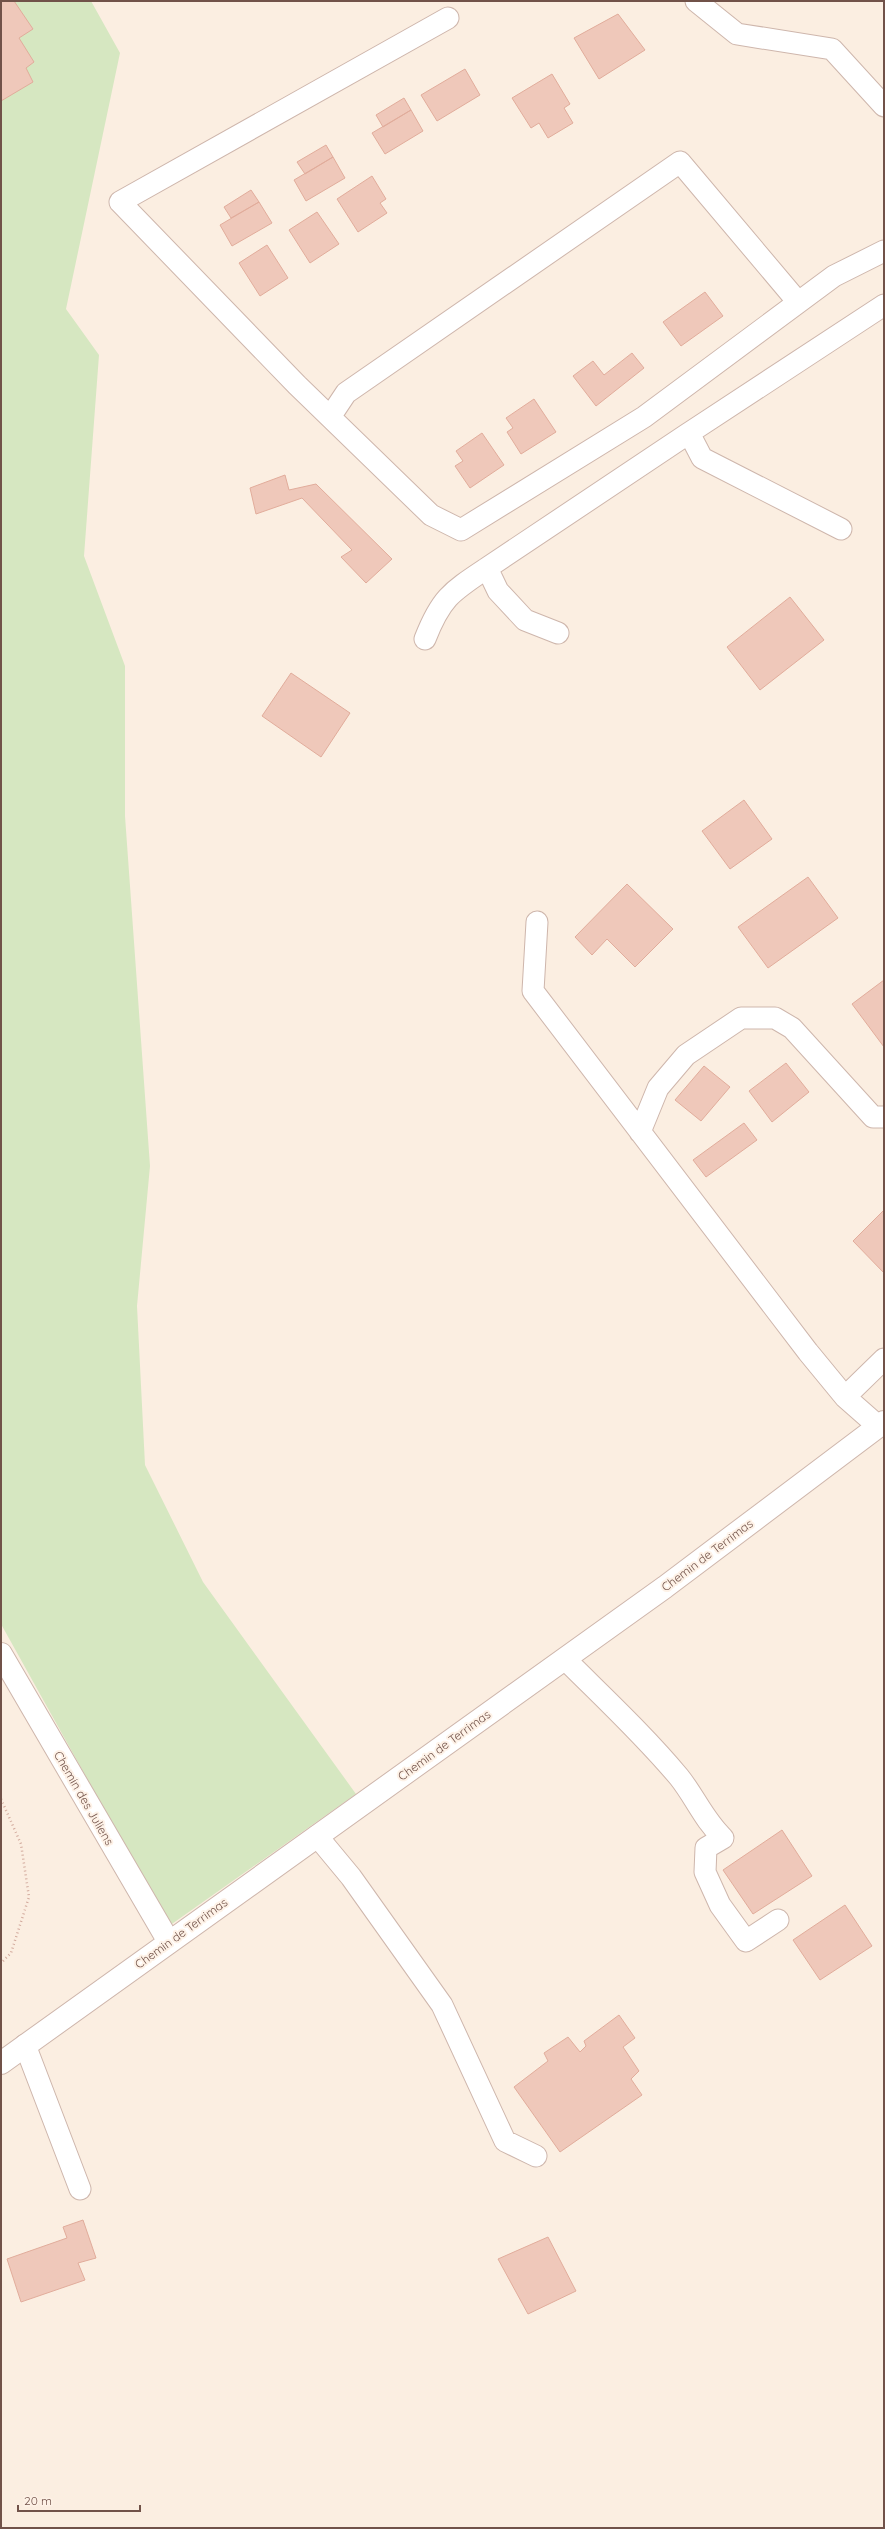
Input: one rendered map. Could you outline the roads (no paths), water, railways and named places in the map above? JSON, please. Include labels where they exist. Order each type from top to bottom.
[{"type":"street","name":"Chemin de Terrimas","points":[[1,2063],[665,1587],[881,1424]]},
{"type":"street","name":"Chemin des Juliens","points":[[1,1654],[169,1942]]},
{"type":"lane","points":[[696,1],[738,34],[832,49],[884,106]]},
{"type":"lane","points":[[448,18],[120,202],[330,417],[431,515],[461,530],[644,417],[834,276],[884,251]]},
{"type":"lane","points":[[330,417],[346,393],[680,162],[798,302]]},
{"type":"lane","points":[[425,640],[434,615],[452,591],[884,305]]},
{"type":"lane","points":[[689,433],[702,458],[841,529]]},
{"type":"lane","points":[[487,568],[498,591],[525,620],[558,633]]},
{"type":"lane","points":[[537,922],[532,991],[808,1352],[845,1397],[881,1424]]},
{"type":"lane","points":[[640,1132],[658,1088],[686,1055],[741,1018],[775,1018],[792,1028],[873,1118],[884,1118]]},
{"type":"lane","points":[[845,1397],[884,1359]]},
{"type":"lane","points":[[565,1659],[622,1716],[680,1778],[709,1826],[723,1838],[706,1848],[705,1872],[720,1905],[746,1941],[778,1920]]},
{"type":"lane","points":[[317,1836],[351,1877],[442,2005],[505,2141],[536,2156]]},
{"type":"lane","points":[[26,2045],[80,2189]]}]
